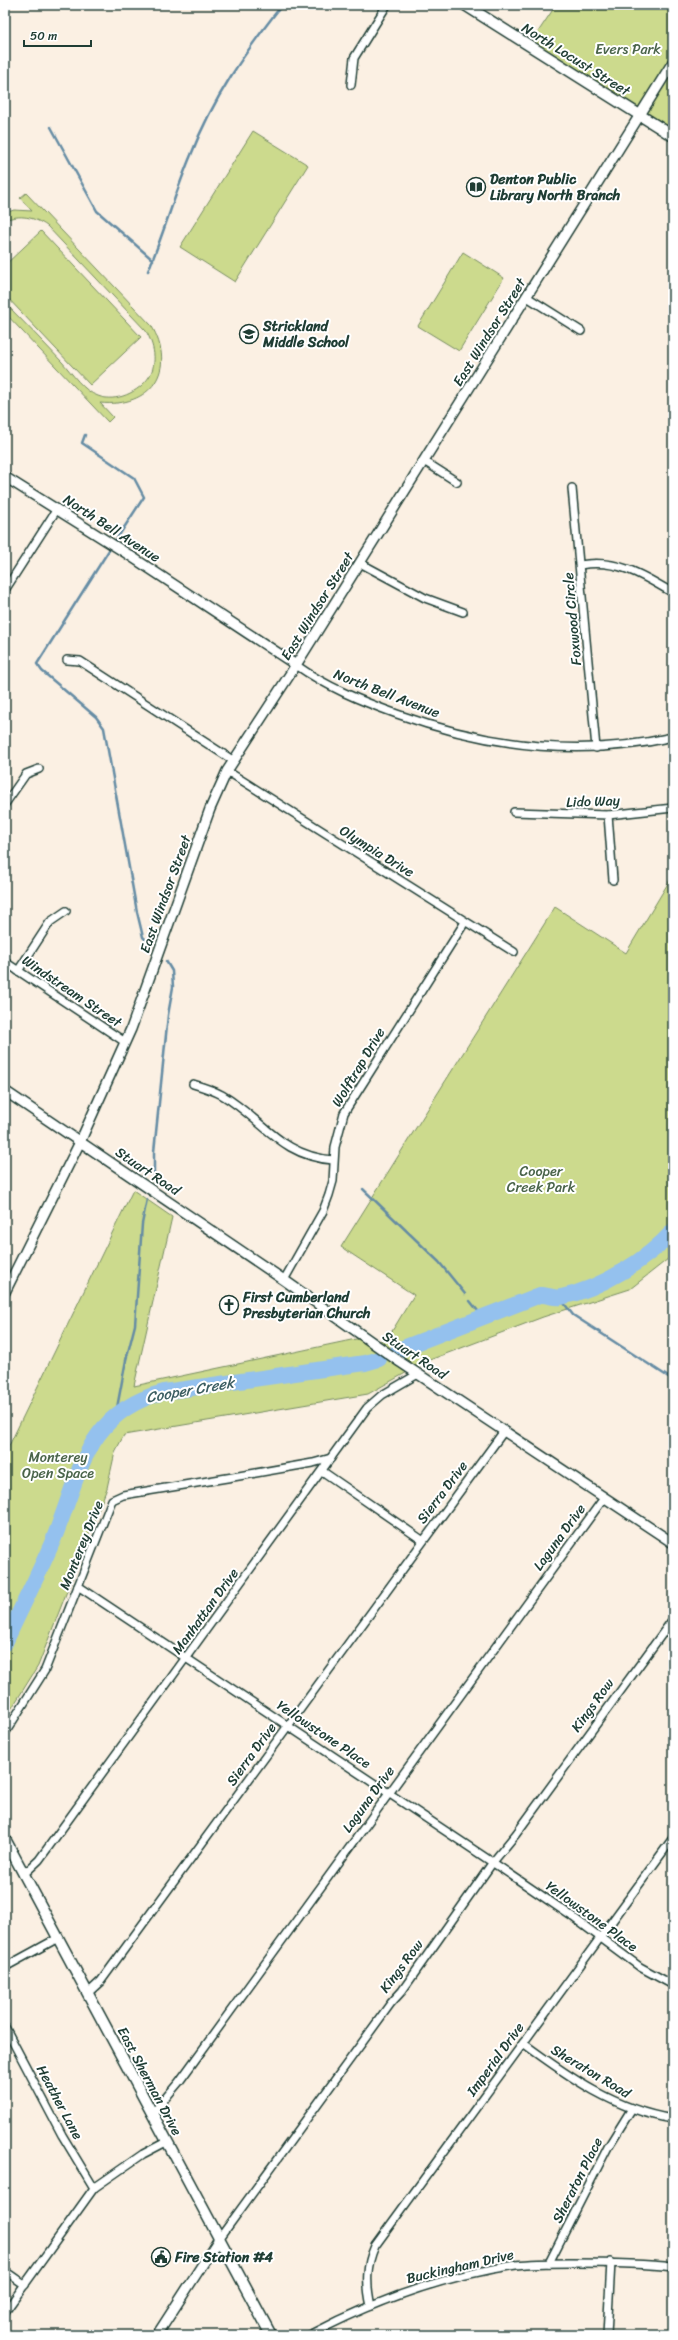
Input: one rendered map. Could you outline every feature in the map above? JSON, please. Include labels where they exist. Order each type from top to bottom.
[{"type":"main road","name":"North Locust Street","points":[[465,5],[673,136]]},
{"type":"main road","name":"East Sherman Drive","points":[[5,1839],[166,2142],[271,2335]]},
{"type":"street","points":[[351,85],[354,58],[387,5]]},
{"type":"street","name":"East Windsor Street","points":[[5,1292],[80,1142],[125,1042],[210,809],[227,771],[296,665],[641,117],[673,62]]},
{"type":"street","points":[[527,297],[581,331]]},
{"type":"street","points":[[424,461],[457,482]]},
{"type":"street","name":"North Bell Avenue","points":[[5,477],[124,552],[331,688],[378,707],[448,730],[541,747],[596,748],[673,738]]},
{"type":"street","name":"Foxwood Circle","points":[[572,488],[596,748]]},
{"type":"street","points":[[5,590],[57,509]]},
{"type":"street","points":[[580,565],[604,562],[624,567],[644,575],[673,593]]},
{"type":"street","points":[[360,563],[425,598],[463,612]]},
{"type":"street","points":[[67,660],[80,660],[234,761]]},
{"type":"street","points":[[5,804],[26,774],[39,768]]},
{"type":"street","name":"Olympia Drive","points":[[227,771],[514,952]]},
{"type":"street","name":"Lido Way","points":[[514,812],[608,815],[673,808]]},
{"type":"street","points":[[608,815],[613,880]]},
{"type":"street","points":[[18,971],[50,922],[66,911]]},
{"type":"street","name":"Wolftrap Drive","points":[[284,1280],[323,1211],[329,1195],[333,1181],[333,1160],[338,1131],[344,1113],[465,922]]},
{"type":"street","name":"Windstream Street","points":[[5,962],[125,1042]]},
{"type":"street","points":[[194,1084],[222,1095],[274,1137],[301,1153],[314,1158],[333,1160]]},
{"type":"street","name":"Stuart Road","points":[[5,1091],[284,1280],[418,1374],[673,1543]]},
{"type":"street","name":"Manhattan Drive","points":[[23,1875],[39,1860],[322,1471],[366,1408],[382,1395],[418,1374]]},
{"type":"street","name":"Sierra Drive","points":[[88,1993],[101,1981],[422,1540],[504,1431]]},
{"type":"street","name":"Monterey Drive","points":[[5,1733],[45,1670],[112,1500],[123,1495],[313,1463],[331,1458]]},
{"type":"street","points":[[322,1471],[422,1540]]},
{"type":"street","name":"Laguna Drive","points":[[152,2114],[179,2082],[388,1792],[604,1498]]},
{"type":"street","name":"Yellowstone Place","points":[[78,1586],[493,1862],[640,1967],[673,1985]]},
{"type":"street","name":"Kings Row","points":[[157,2335],[219,2239],[391,2003],[402,1991],[493,1862],[520,1828],[673,1619]]},
{"type":"street","name":"Imperial Drive","points":[[371,2306],[366,2282],[370,2257],[375,2246],[673,1838]]},
{"type":"street","points":[[5,1967],[58,1938]]},
{"type":"street","name":"Heather Lane","points":[[5,2027],[62,2135],[94,2188]]},
{"type":"street","name":"Sheraton Road","points":[[522,2043],[599,2094],[631,2110],[673,2119]]},
{"type":"street","name":"Sheraton Place","points":[[549,2264],[608,2146],[631,2110]]},
{"type":"street","points":[[5,2312],[94,2188],[143,2154],[166,2142]]},
{"type":"street","points":[[607,2335],[610,2262]]},
{"type":"street","name":"Buckingham Drive","points":[[310,2335],[371,2306],[405,2292],[458,2277],[516,2265],[610,2262],[673,2266]]},
{"type":"street","points":[[5,2271],[25,2285]]},
{"type":"green space","name":"Evers Park","points":[[556,5],[673,5],[673,129],[532,41]]},
{"type":"green space","points":[[253,131],[308,165],[235,282],[180,247]]},
{"type":"green space","points":[[26,193],[151,325],[159,341],[162,357],[160,371],[155,383],[146,392],[133,399],[118,403],[100,403],[113,417],[108,422],[5,313],[5,303],[87,390],[93,394],[105,398],[126,395],[145,382],[152,371],[154,360],[151,342],[146,331],[47,226],[37,220],[27,217],[16,217],[5,220],[5,213],[14,210],[32,211],[20,198]]},
{"type":"green space","points":[[41,231],[141,337],[90,385],[5,295],[5,265]]},
{"type":"green space","points":[[463,252],[504,278],[459,351],[418,326]]},
{"type":"green space","name":"Cooper Creek Park","points":[[673,875],[673,1255],[630,1289],[543,1317],[427,1361],[368,1394],[124,1435],[115,1452],[107,1488],[38,1666],[5,1719],[5,1454],[133,1190],[172,1217],[134,1386],[356,1339],[386,1341],[414,1295],[341,1247],[555,907],[626,953]]},
{"type":"waterway","points":[[148,271],[185,169],[209,114],[231,76],[255,40],[282,5]]},
{"type":"waterway","points":[[51,127],[97,211],[153,260]]},
{"type":"waterway","points":[[85,435],[82,443],[134,478],[144,497],[114,543]]},
{"type":"waterway","points":[[111,547],[37,664],[42,671],[96,717],[104,728],[137,912],[143,937],[149,943]]},
{"type":"waterway","points":[[154,1182],[154,1152],[168,1015],[173,987],[172,971],[166,961]]},
{"type":"waterway","points":[[363,1189],[439,1262],[465,1294]]},
{"type":"waterway","points":[[116,1413],[126,1360],[135,1325],[142,1224],[147,1199]]},
{"type":"waterway","name":"Cooper Creek","points":[[398,1350],[540,1295],[558,1297],[576,1293],[591,1287],[607,1280],[636,1263],[673,1231]]},
{"type":"waterway","points":[[560,1298],[573,1315],[673,1380]]},
{"type":"waterway","points":[[470,1301],[482,1316]]},
{"type":"waterway","name":"Cooper Creek","points":[[5,1643],[54,1538],[80,1469],[90,1448],[102,1430],[118,1414],[138,1401],[164,1392],[365,1363],[379,1359]]},
{"type":"place","name":"Denton Public Library North Branch","points":[[476,187]]},
{"type":"place","name":"Strickland Middle School","points":[[249,334]]},
{"type":"place","name":"First Cumberland Presbyterian Church","points":[[229,1305]]},
{"type":"place","name":"Fire Station #4","points":[[161,2257]]},
{"type":"park label","name":"Monterey Open Space","points":[[58,1466]]}]
